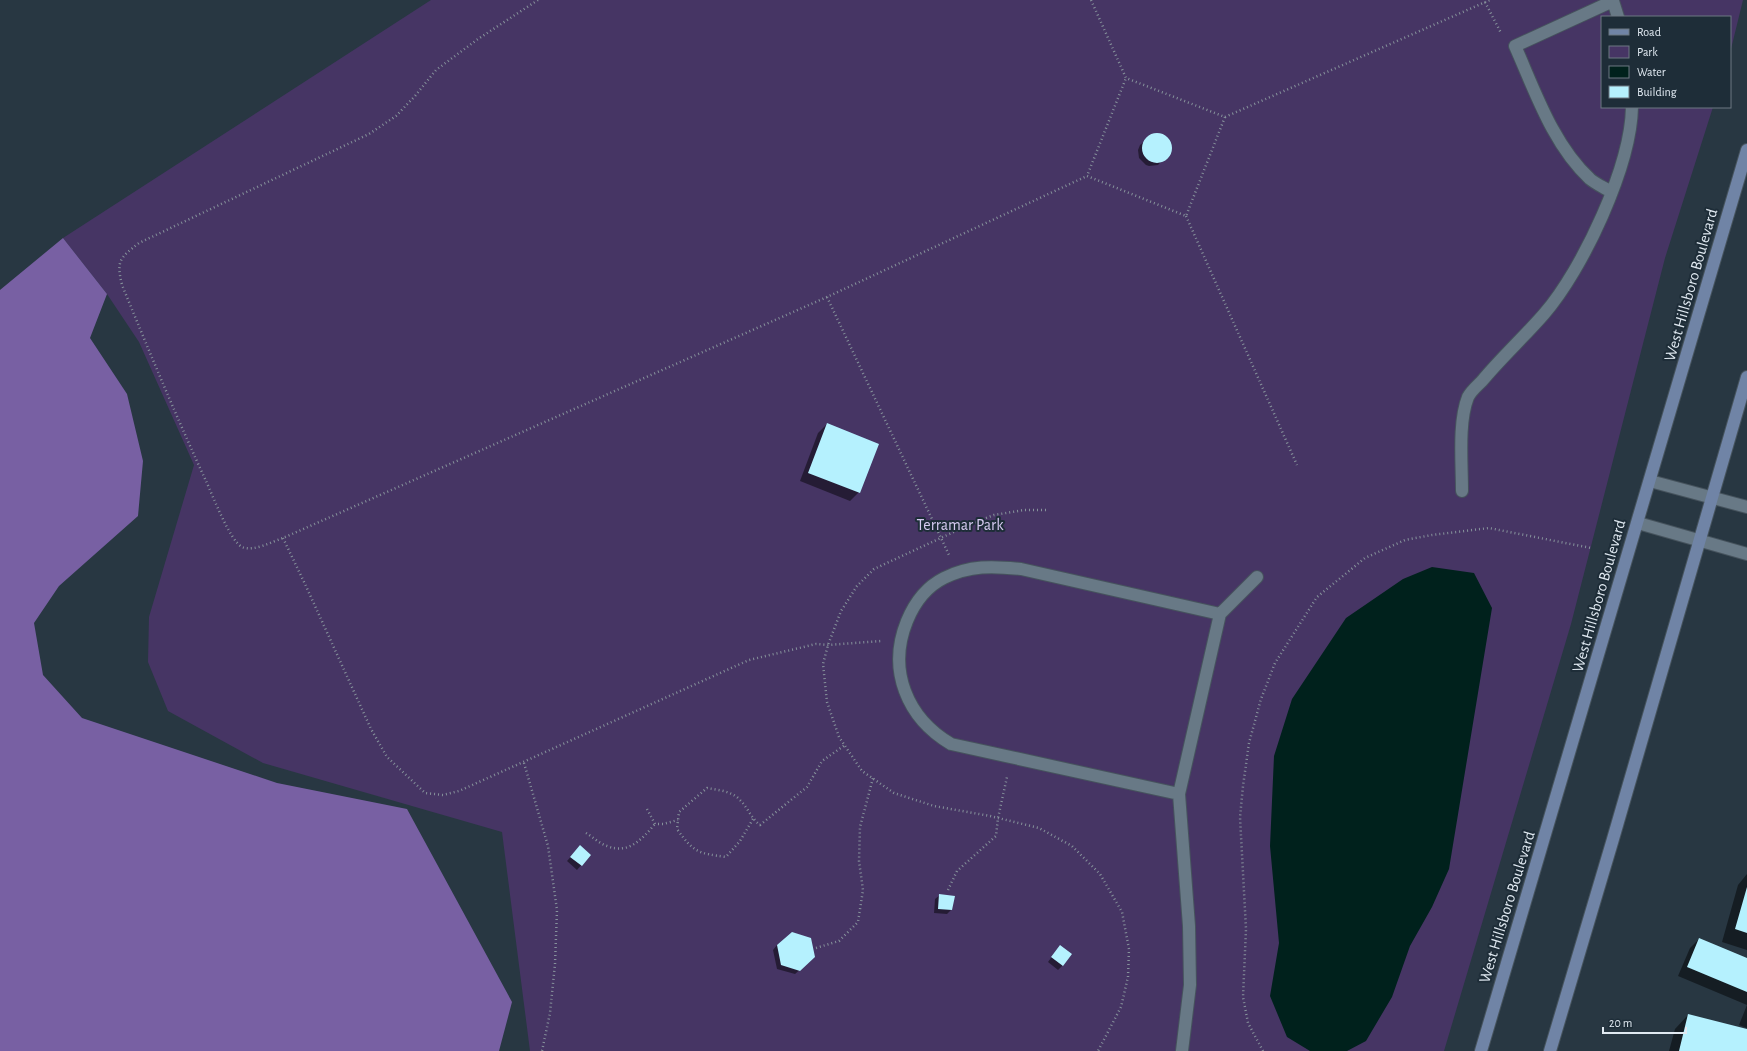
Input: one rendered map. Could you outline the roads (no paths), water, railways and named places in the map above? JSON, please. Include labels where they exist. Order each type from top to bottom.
[{"type":"street","points":[[1611,192],[1592,180],[1574,163],[1558,139],[1515,46],[1613,1],[1618,16]]},
{"type":"street","points":[[1462,491],[1462,419],[1469,396],[1545,313],[1582,257],[1605,211],[1626,149],[1632,108]]},
{"type":"street","name":"West Hillsboro Boulevard","points":[[1481,1051],[1638,524],[1747,150]]},
{"type":"street","points":[[1550,1051],[1747,377]]},
{"type":"street","points":[[1650,481],[1747,507]]},
{"type":"street","points":[[1638,524],[1747,554]]},
{"type":"street","points":[[1179,794],[951,744],[937,736],[921,720],[908,700],[901,680],[898,658],[901,640],[912,608],[922,595],[943,579],[958,573],[990,566],[1021,569],[1220,614]]},
{"type":"street","points":[[1182,1051],[1190,985],[1190,926],[1179,794],[1220,614],[1257,577]]},
{"type":"water","points":[[1432,567],[1474,573],[1492,608],[1449,869],[1432,907],[1410,946],[1392,997],[1366,1041],[1347,1051],[1310,1051],[1287,1037],[1270,996],[1279,943],[1270,846],[1274,756],[1292,699],[1346,618],[1403,579]]},
{"type":"park label","name":"Terramar Park","points":[[960,525]]}]
